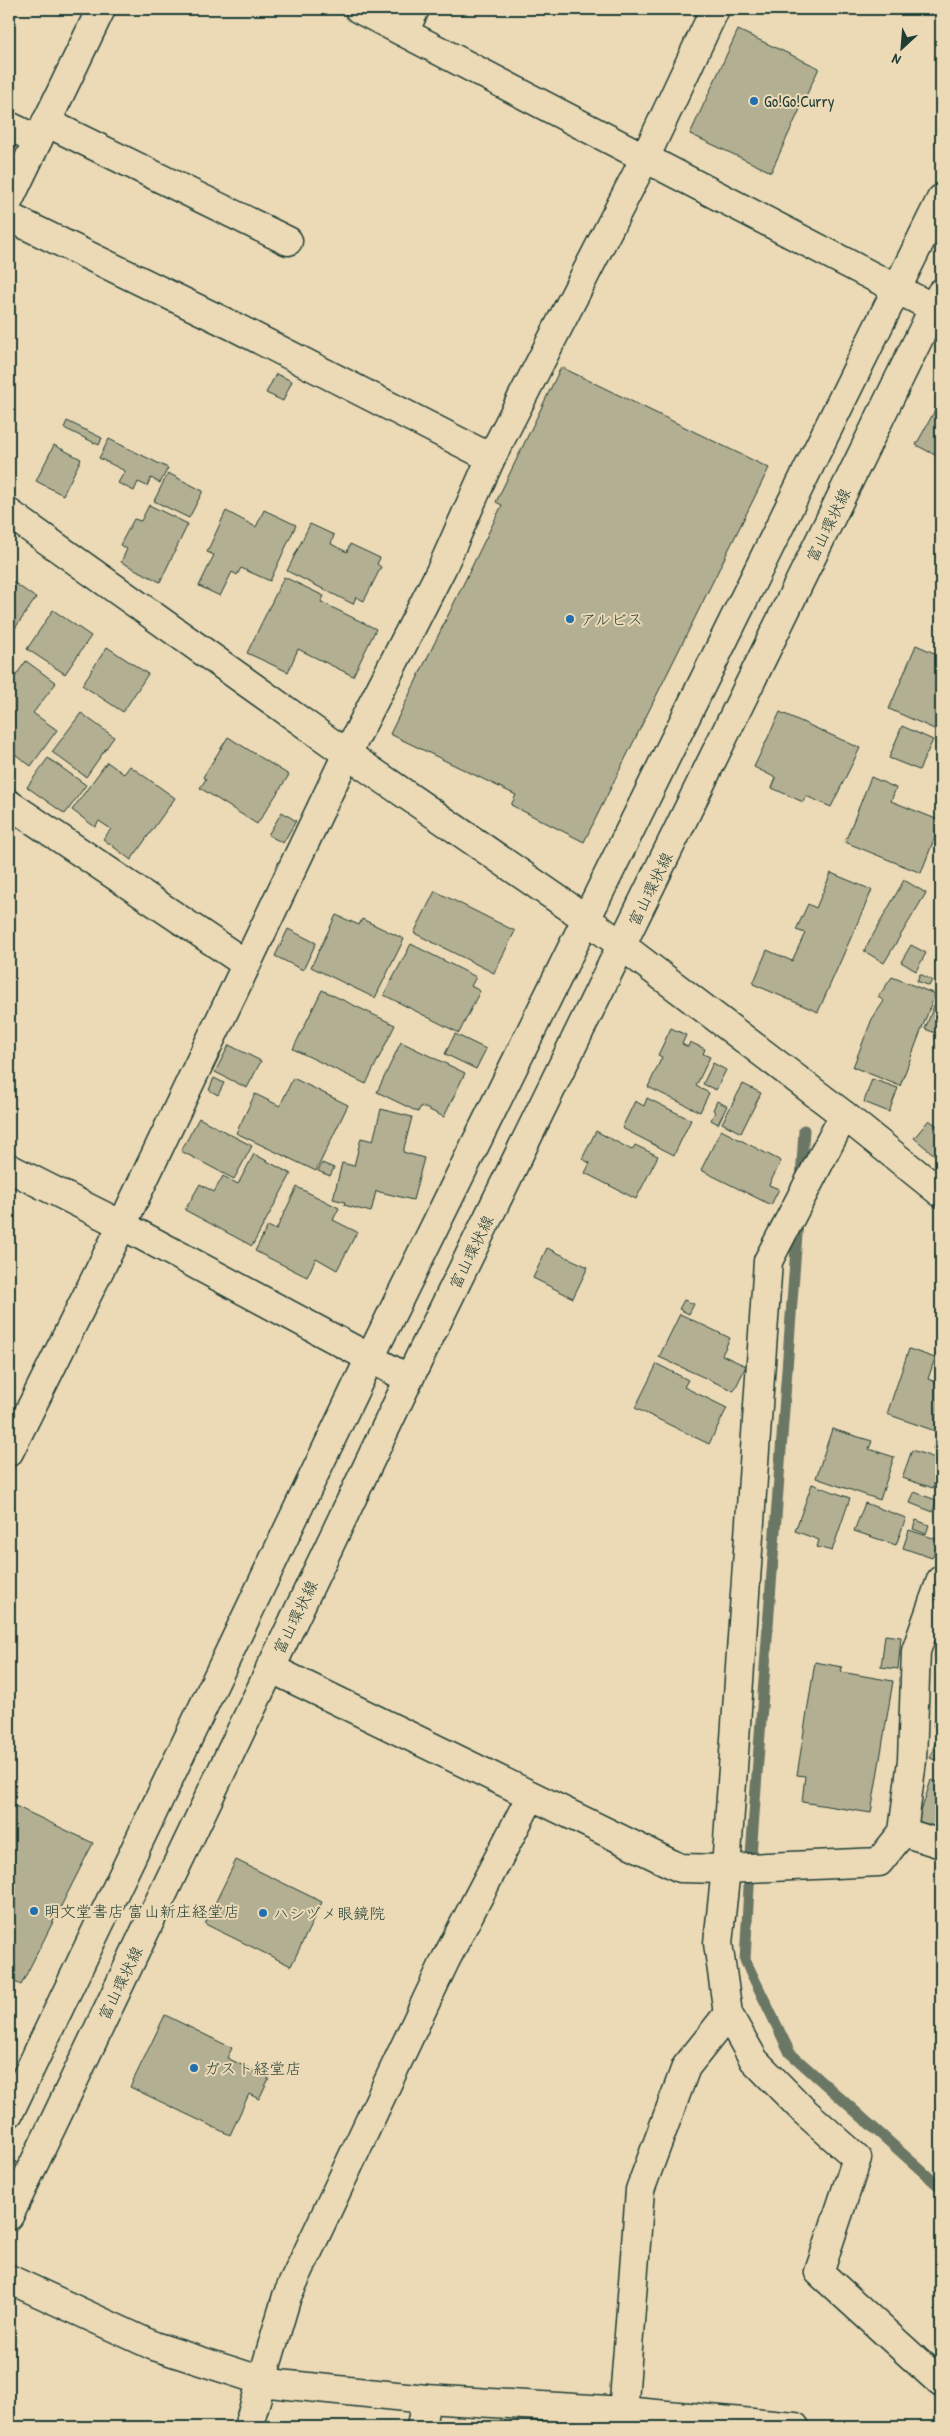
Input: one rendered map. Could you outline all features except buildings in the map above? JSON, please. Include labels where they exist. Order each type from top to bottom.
[{"type":"street","points":[[9,200],[100,9]]},
{"type":"street","points":[[359,9],[409,20],[645,158],[897,289],[939,305]]},
{"type":"street","points":[[9,1452],[122,1226],[347,754],[442,568],[490,458],[645,158],[715,9]]},
{"type":"street","points":[[9,126],[42,131],[288,241]]},
{"type":"street","points":[[9,2113],[369,1360],[588,920],[941,199]]},
{"type":"street","points":[[9,217],[233,326],[490,458]]},
{"type":"street","name":"富山環状線","points":[[9,2216],[409,1380],[939,305]]},
{"type":"street","points":[[9,513],[347,754],[588,920],[844,1115],[941,1192]]},
{"type":"street","points":[[9,804],[246,964]]},
{"type":"street","points":[[844,1115],[768,1262],[726,1870],[718,1943],[728,2014],[754,2060],[804,2111],[857,2158],[819,2272],[941,2384]]},
{"type":"street","points":[[9,1168],[122,1226],[409,1380]]},
{"type":"street","points":[[270,1668],[680,1868],[726,1870],[879,1862],[903,1832],[912,1760],[916,1651],[941,1580]]},
{"type":"street","points":[[248,2427],[291,2288],[446,1959],[531,1796]]},
{"type":"street","points":[[903,1832],[941,1844]]},
{"type":"street","points":[[623,2419],[640,2190],[686,2067],[728,2014]]},
{"type":"street","points":[[9,2279],[154,2346],[269,2383],[623,2419],[795,2427]]},
{"type":"street","points":[[421,2427],[426,2399]]},
{"type":"waterway","points":[[801,1180],[804,1130]]},
{"type":"waterway","points":[[798,1221],[750,1869],[745,1960],[790,2053],[941,2188]]},
{"type":"place","name":"Go!Go!Curry","points":[[754,101]]},
{"type":"place","name":"アルビス","points":[[570,619]]},
{"type":"place","name":"明文堂書店 富山新庄経堂店","points":[[34,1911]]},
{"type":"place","name":"ハシヅメ眼鏡院","points":[[263,1913]]},
{"type":"place","name":"ガスト経堂店","points":[[194,2068]]}]
